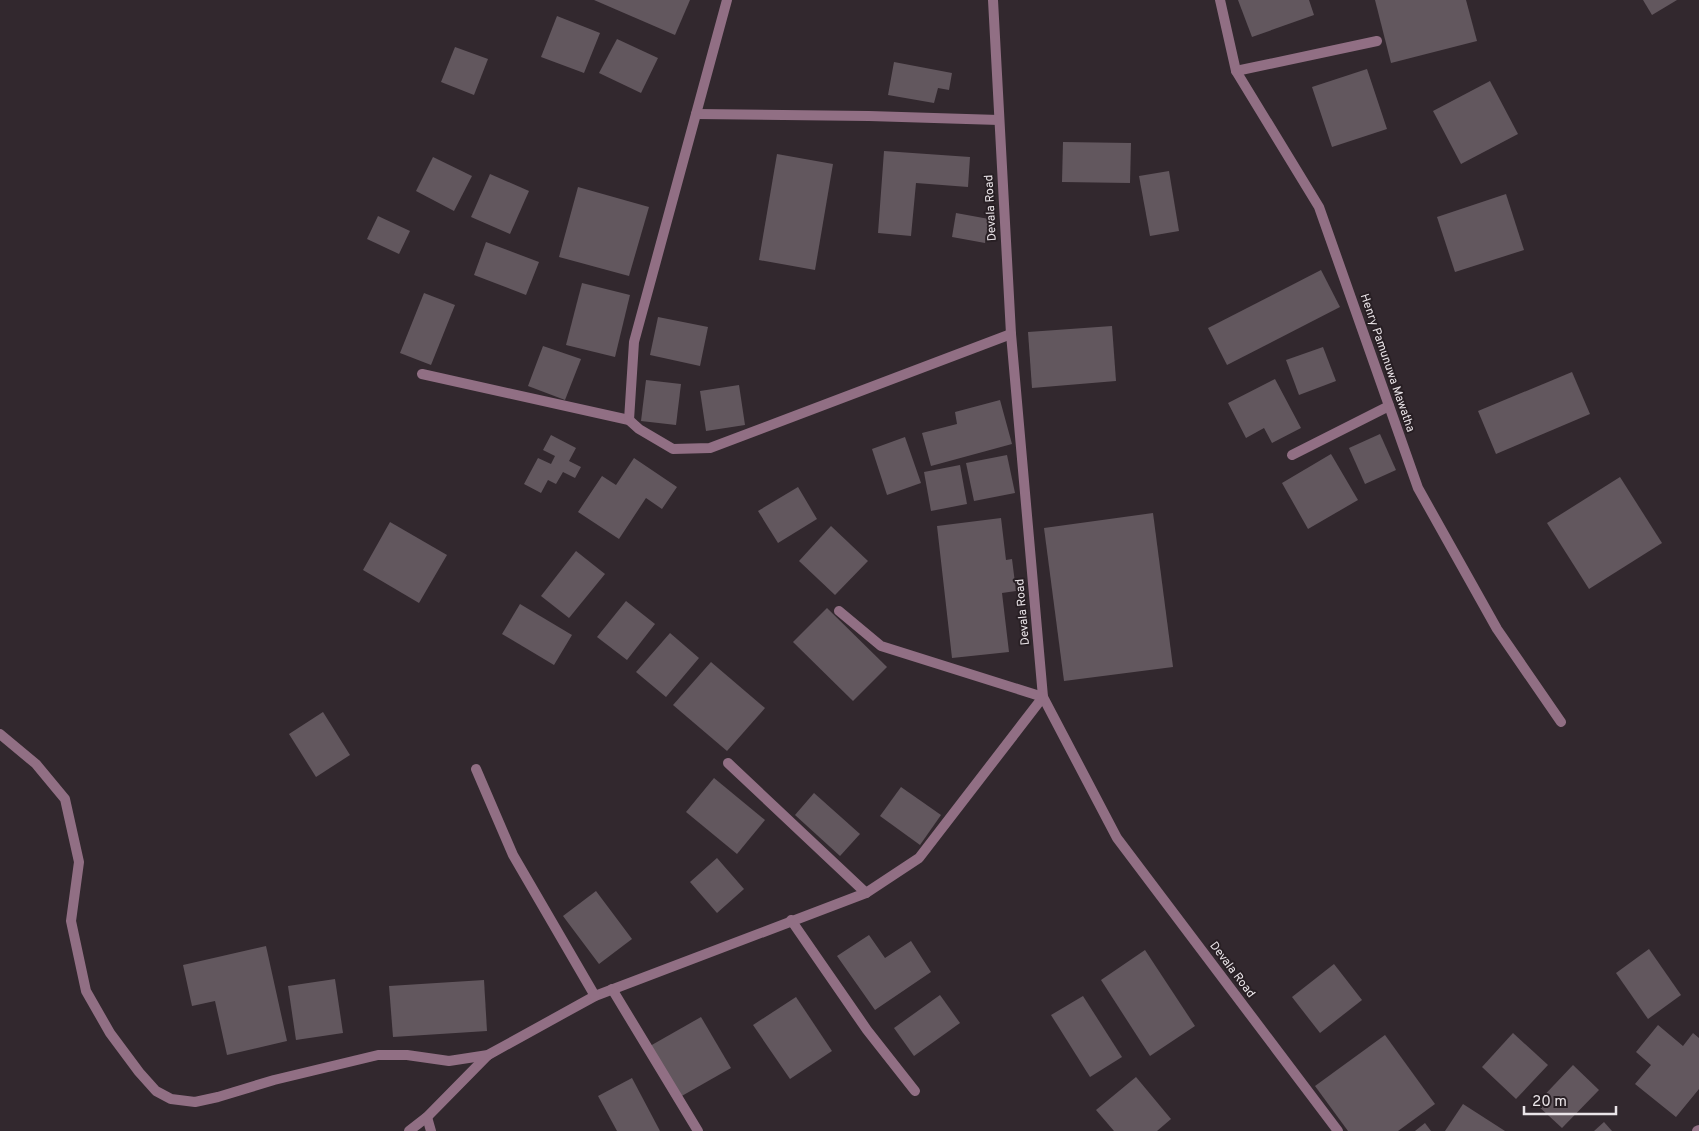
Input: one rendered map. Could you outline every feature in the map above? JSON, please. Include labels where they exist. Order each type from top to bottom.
[{"type":"street","points":[[629,420],[634,342],[727,0]]},
{"type":"street","name":"Devala Road","points":[[993,0],[1011,334],[1043,697],[1117,838],[1338,1131]]},
{"type":"street","name":"Henry Pamunuwa Mawatha","points":[[1220,0],[1236,71],[1319,208],[1418,488],[1497,629],[1561,722]]},
{"type":"street","points":[[1236,71],[1377,41]]},
{"type":"street","points":[[696,114],[999,120]]},
{"type":"street","points":[[422,374],[629,420],[673,449],[710,448],[1011,334]]},
{"type":"street","points":[[1292,455],[1389,406]]},
{"type":"street","points":[[409,1131],[427,1117],[488,1055],[595,996],[866,893],[919,858],[1043,697],[881,646],[839,611]]},
{"type":"street","points":[[0,734],[36,764],[65,799],[78,862],[71,921],[86,991],[110,1032],[139,1072],[156,1091],[171,1099],[195,1102],[274,1080],[378,1055],[407,1055],[449,1061],[488,1055]]},
{"type":"street","points":[[728,763],[866,893]]},
{"type":"street","points":[[476,770],[513,855],[595,996]]},
{"type":"street","points":[[791,920],[868,1030],[915,1091]]},
{"type":"street","points":[[612,989],[698,1131]]},
{"type":"street","points":[[427,1117],[431,1131]]},
{"type":"building","points":[[594,0],[690,0],[675,35]]},
{"type":"building","points":[[1238,0],[1309,0],[1314,15],[1252,37]]},
{"type":"building","points":[[1375,0],[1466,0],[1477,41],[1391,63]]},
{"type":"building","points":[[1643,0],[1677,0],[1652,15]]},
{"type":"building","points":[[557,16],[600,33],[584,73],[541,57]]},
{"type":"building","points":[[617,39],[658,58],[641,93],[599,73]]},
{"type":"building","points":[[455,47],[488,59],[474,95],[441,82]]},
{"type":"building","points":[[894,62],[952,73],[949,90],[938,88],[934,103],[888,95]]},
{"type":"building","points":[[1367,69],[1387,129],[1332,147],[1312,87]]},
{"type":"building","points":[[1490,81],[1518,134],[1461,164],[1433,111]]},
{"type":"building","points":[[1063,142],[1131,143],[1130,183],[1062,182]]},
{"type":"building","points":[[884,151],[970,157],[968,187],[916,183],[911,236],[878,233]]},
{"type":"building","points":[[777,154],[833,164],[815,270],[759,260]]},
{"type":"building","points":[[433,157],[472,176],[454,211],[416,191]]},
{"type":"building","points":[[1169,171],[1179,231],[1150,236],[1139,176]]},
{"type":"building","points":[[490,174],[529,191],[510,234],[471,217]]},
{"type":"building","points":[[578,187],[649,207],[629,276],[559,257]]},
{"type":"building","points":[[1506,194],[1524,250],[1455,272],[1437,217]]},
{"type":"building","points":[[956,213],[989,219],[985,243],[952,237]]},
{"type":"building","points":[[378,216],[410,231],[399,254],[367,239]]},
{"type":"building","points":[[486,242],[539,262],[526,295],[474,275]]},
{"type":"building","points":[[1321,270],[1340,307],[1227,365],[1208,328]]},
{"type":"building","points":[[582,283],[630,295],[615,357],[566,345]]},
{"type":"building","points":[[424,293],[455,305],[431,365],[400,353]]},
{"type":"building","points":[[658,317],[708,327],[700,366],[650,355]]},
{"type":"building","points":[[1112,326],[1116,381],[1032,388],[1028,332]]},
{"type":"building","points":[[543,346],[581,359],[565,400],[528,386]]},
{"type":"building","points":[[1323,347],[1336,381],[1299,395],[1286,360]]},
{"type":"building","points":[[1572,372],[1590,414],[1496,454],[1478,411]]},
{"type":"building","points":[[1275,379],[1301,428],[1272,443],[1264,428],[1246,438],[1228,403]]},
{"type":"building","points":[[646,380],[681,384],[676,425],[641,421]]},
{"type":"building","points":[[739,385],[745,425],[706,431],[700,391]]},
{"type":"building","points":[[1000,400],[1012,444],[931,466],[922,433],[957,424],[955,412]]},
{"type":"building","points":[[1380,434],[1396,470],[1365,484],[1349,448]]},
{"type":"building","points":[[551,435],[576,448],[569,461],[581,467],[575,478],[563,472],[556,484],[548,480],[541,493],[524,484],[538,458],[551,464],[555,456],[543,450]]},
{"type":"building","points":[[905,437],[921,483],[887,495],[872,449]]},
{"type":"building","points":[[1331,454],[1358,500],[1308,529],[1282,483]]},
{"type":"building","points":[[1007,455],[1015,493],[974,501],[966,463]]},
{"type":"building","points":[[634,458],[677,487],[662,509],[646,498],[619,539],[578,512],[602,476],[616,485]]},
{"type":"building","points":[[960,465],[967,504],[931,511],[924,472]]},
{"type":"building","points":[[1620,477],[1662,543],[1589,589],[1547,523]]},
{"type":"building","points":[[798,487],[817,519],[778,543],[758,511]]},
{"type":"building","points":[[1153,513],[1173,667],[1064,681],[1044,528]]},
{"type":"building","points":[[1001,518],[1006,560],[1012,559],[1016,591],[1002,593],[1009,652],[952,658],[937,526]]},
{"type":"building","points":[[390,522],[447,555],[419,603],[363,570]]},
{"type":"building","points":[[831,526],[868,561],[835,595],[799,561]]},
{"type":"building","points":[[576,551],[605,574],[569,618],[541,596]]},
{"type":"building","points":[[626,601],[655,624],[627,660],[597,637]]},
{"type":"building","points":[[520,604],[572,635],[554,665],[502,634]]},
{"type":"building","points":[[827,608],[887,667],[853,701],[793,642]]},
{"type":"building","points":[[670,633],[699,658],[666,697],[636,672]]},
{"type":"building","points":[[711,662],[765,708],[727,751],[673,705]]},
{"type":"building","points":[[323,712],[350,755],[316,777],[289,734]]},
{"type":"building","points":[[714,778],[765,820],[737,854],[686,812]]},
{"type":"building","points":[[901,787],[941,815],[920,845],[880,816]]},
{"type":"building","points":[[814,793],[860,834],[840,856],[795,815]]},
{"type":"building","points":[[717,858],[744,889],[717,913],[690,882]]},
{"type":"building","points":[[596,891],[632,939],[599,964],[563,916]]},
{"type":"building","points":[[869,935],[885,958],[911,941],[931,972],[875,1010],[837,956]]},
{"type":"building","points":[[266,946],[287,1041],[227,1055],[215,1001],[192,1006],[183,965]]},
{"type":"building","points":[[1649,949],[1681,995],[1648,1019],[1616,973]]},
{"type":"building","points":[[1145,950],[1195,1026],[1150,1056],[1101,980]]},
{"type":"building","points":[[1334,964],[1362,1000],[1320,1033],[1292,997]]},
{"type":"building","points":[[335,979],[343,1033],[296,1040],[288,986]]},
{"type":"building","points":[[484,980],[487,1031],[393,1037],[389,986]]},
{"type":"building","points":[[940,995],[960,1023],[914,1056],[894,1028]]},
{"type":"building","points":[[1083,996],[1122,1057],[1090,1077],[1051,1015]]},
{"type":"building","points":[[796,997],[832,1051],[790,1079],[753,1025]]},
{"type":"building","points":[[701,1017],[731,1068],[680,1097],[650,1046]]},
{"type":"building","points":[[1658,1025],[1683,1046],[1693,1033],[1699,1038],[1699,1089],[1676,1117],[1635,1084],[1651,1065],[1636,1052]]},
{"type":"building","points":[[1513,1033],[1548,1065],[1516,1099],[1482,1067]]},
{"type":"building","points":[[1385,1035],[1435,1104],[1398,1131],[1348,1131],[1315,1086]]},
{"type":"building","points":[[1573,1065],[1599,1090],[1562,1128],[1536,1104]]},
{"type":"building","points":[[1136,1077],[1171,1119],[1157,1131],[1114,1131],[1096,1110]]},
{"type":"building","points":[[632,1078],[660,1131],[617,1131],[598,1096]]},
{"type":"building","points":[[1463,1104],[1505,1131],[1445,1131]]},
{"type":"building","points":[[1604,1122],[1612,1131],[1594,1131]]},
{"type":"building","points":[[1425,1123],[1431,1131],[1415,1131]]}]
